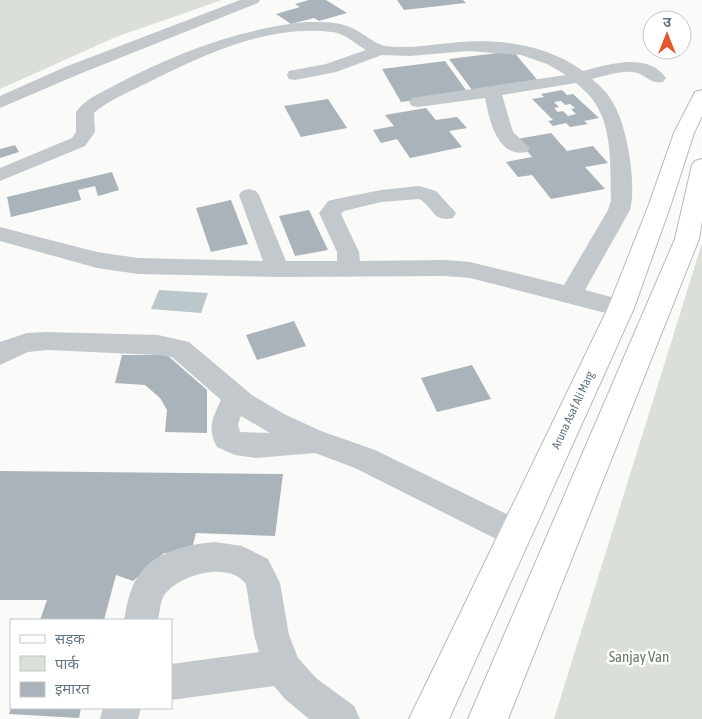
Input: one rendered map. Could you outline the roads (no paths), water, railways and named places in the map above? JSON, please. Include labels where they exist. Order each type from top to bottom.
[{"type":"main road","name":"Aruna Asaf Ali Marg","points":[[429,719],[621,308],[659,207],[684,133],[702,96]]},
{"type":"main road","points":[[488,719],[686,238],[702,165]]},
{"type":"lane","points":[[0,103],[71,71],[253,0]]},
{"type":"lane","points":[[0,175],[73,146],[82,140],[86,134],[85,112],[98,101],[157,71],[238,40],[288,29],[332,27],[345,29],[351,32],[360,42],[380,50],[410,51],[469,46],[520,50],[558,61],[580,77],[598,94],[612,119],[622,200],[619,210],[570,296]]},
{"type":"lane","points":[[294,75],[330,68],[380,50]]},
{"type":"lane","points":[[418,102],[580,77],[617,68],[634,67],[644,70],[657,78]]},
{"type":"lane","points":[[492,91],[502,130],[507,140],[520,148]]},
{"type":"lane","points":[[349,269],[348,252],[330,216],[330,213],[336,206],[403,193],[420,192],[432,198],[445,213]]},
{"type":"lane","points":[[249,195],[278,269]]},
{"type":"lane","points":[[0,234],[97,260],[138,266],[278,269],[445,268],[470,270],[621,308]]},
{"type":"lane","points":[[0,355],[6,350],[27,343],[47,341],[158,345],[180,349],[236,398],[274,422],[318,442],[364,459],[516,534]]},
{"type":"lane","points":[[236,398],[224,424],[227,439],[235,444],[318,442]]},
{"type":"lane","points":[[141,619],[147,595],[153,583],[176,565],[190,560],[205,558],[239,561],[252,566],[259,574],[263,583],[274,645],[282,667],[294,683],[341,719]]},
{"type":"lane","points":[[172,682],[282,667]]},
{"type":"park label","name":"Sanjay Van","points":[[639,656]]}]
